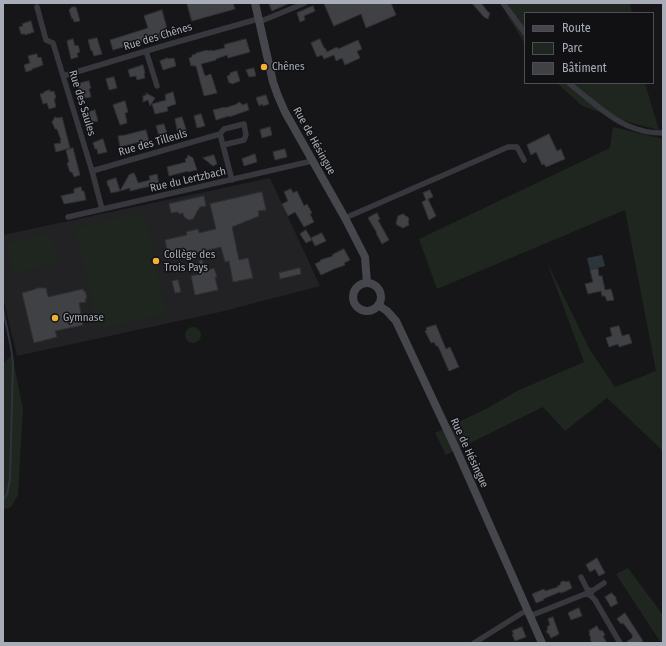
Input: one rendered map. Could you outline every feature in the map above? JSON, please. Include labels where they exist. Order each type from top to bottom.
[{"type":"main road","name":"Rue de Hésingue","points":[[255,3],[273,82],[278,96],[365,257],[367,283]]},
{"type":"main road","points":[[367,283],[378,289],[381,297],[378,305],[375,309],[366,311],[357,306],[354,300],[354,293],[357,288],[367,283]]},
{"type":"main road","name":"Rue de Hésingue","points":[[378,305],[387,311],[396,321],[457,451],[542,643]]},
{"type":"street","name":"Rue des Chênes","points":[[63,76],[163,46],[259,20],[305,3]]},
{"type":"street","points":[[503,3],[524,33]]},
{"type":"street","name":"Rue des Saules","points":[[37,7],[46,40],[54,43],[102,209]]},
{"type":"street","points":[[146,52],[157,86]]},
{"type":"street","points":[[571,84],[609,116],[624,125],[645,132],[663,133]]},
{"type":"street","name":"Rue des Tilleuls","points":[[92,171],[220,134],[224,129],[244,124],[246,135],[244,140],[223,145]]},
{"type":"street","points":[[220,134],[232,180]]},
{"type":"street","points":[[345,218],[508,147],[517,147],[524,160]]},
{"type":"street","name":"Rue du Lertzbach","points":[[68,217],[312,161]]},
{"type":"street","points":[[581,577],[620,643]]},
{"type":"street","points":[[474,643],[522,613],[529,613],[591,593],[604,583]]},
{"type":"shaded area","name":"Collège des Trois Pays","points":[[270,178],[320,286],[220,312],[17,356],[3,297],[3,235]]},
{"type":"shaded area","points":[[602,255],[605,266],[590,270],[587,258]]},
{"type":"green space","points":[[501,3],[630,3],[632,12],[524,12],[524,42]]},
{"type":"green space","points":[[558,84],[645,84],[659,130],[632,123],[582,106]]},
{"type":"green space","points":[[613,127],[663,139],[663,451],[607,398],[565,431],[543,407],[446,455],[435,433],[488,408],[517,391],[584,362],[546,260],[590,350],[615,387],[656,371],[625,210],[437,289],[419,239],[610,148]]},
{"type":"green space","points":[[144,212],[167,314],[98,330],[75,228]]},
{"type":"green space","points":[[52,233],[59,263],[14,273],[7,243]]},
{"type":"green space","points":[[190,327],[196,327],[201,332],[199,341],[196,343],[190,343],[185,338],[185,332]]},
{"type":"green space","points":[[12,355],[23,409],[18,495],[11,507],[3,510],[3,363]]},
{"type":"green space","points":[[628,568],[663,615],[663,643],[661,643],[616,574]]},
{"type":"building","points":[[187,3],[233,3],[235,9],[192,21]]},
{"type":"building","points":[[269,3],[290,3],[272,11]]},
{"type":"building","points":[[324,3],[391,3],[396,15],[366,28],[361,14],[334,26]]},
{"type":"building","points":[[472,3],[481,3],[490,13],[488,19],[484,17]]},
{"type":"building","points":[[313,6],[315,11],[304,16],[305,20],[300,22],[297,13]]},
{"type":"building","points":[[72,7],[76,7],[80,21],[74,22],[73,18],[72,19],[69,10]]},
{"type":"building","points":[[162,10],[169,36],[152,41],[151,39],[113,50],[110,40],[148,28],[144,16]]},
{"type":"building","points":[[31,21],[34,32],[25,35],[21,34],[19,27],[23,26],[22,24]]},
{"type":"building","points":[[97,38],[102,54],[94,56],[88,40]]},
{"type":"building","points":[[73,39],[75,46],[78,45],[80,52],[77,53],[78,57],[71,59],[67,41]]},
{"type":"building","points":[[246,39],[250,52],[228,58],[227,55],[201,64],[205,76],[211,74],[217,93],[204,96],[196,66],[191,66],[189,58],[196,53],[225,48],[224,45]]},
{"type":"building","points":[[320,39],[327,52],[358,40],[362,49],[357,51],[360,58],[345,65],[342,58],[336,61],[334,55],[324,59],[322,55],[317,57],[311,43]]},
{"type":"building","points":[[37,54],[38,58],[41,57],[43,65],[26,72],[24,65],[30,63],[28,56]]},
{"type":"building","points":[[168,58],[174,58],[176,66],[163,70],[160,61]]},
{"type":"building","points":[[143,65],[145,78],[137,80],[136,76],[130,77],[128,70]]},
{"type":"building","points":[[254,68],[256,76],[249,77],[246,70]]},
{"type":"building","points":[[237,71],[240,81],[232,84],[229,83],[227,76],[230,75],[230,73]]},
{"type":"building","points":[[114,77],[117,88],[109,90],[106,79]]},
{"type":"building","points":[[89,81],[91,97],[84,98],[82,91],[79,91],[77,84]]},
{"type":"building","points":[[50,90],[50,92],[54,91],[56,107],[49,109],[47,103],[43,104],[40,94]]},
{"type":"building","points":[[173,92],[176,104],[167,107],[168,111],[155,114],[152,104],[166,100],[165,95]]},
{"type":"building","points":[[146,93],[155,98],[150,106],[148,100],[143,102],[143,96],[146,95]]},
{"type":"building","points":[[266,95],[269,104],[263,106],[262,104],[259,106],[256,98]]},
{"type":"building","points":[[125,101],[128,112],[125,113],[127,123],[120,125],[113,105]]},
{"type":"building","points":[[239,102],[243,105],[247,103],[249,110],[216,120],[213,110],[225,108]]},
{"type":"building","points":[[95,110],[98,121],[92,123],[91,120],[87,121],[85,113]]},
{"type":"building","points":[[201,114],[205,126],[197,128],[194,116]]},
{"type":"building","points":[[55,117],[62,117],[70,148],[56,152],[54,144],[61,143],[61,140],[57,129],[55,129],[52,123]]},
{"type":"building","points":[[182,117],[187,132],[178,134],[175,119]]},
{"type":"building","points":[[164,124],[168,136],[160,139],[156,126]]},
{"type":"building","points":[[270,127],[272,135],[262,138],[260,130]]},
{"type":"building","points":[[146,130],[149,141],[120,147],[118,136]]},
{"type":"building","points":[[549,134],[557,151],[561,149],[565,159],[546,167],[544,164],[542,165],[536,152],[531,155],[527,145]]},
{"type":"building","points":[[103,139],[107,152],[98,154],[93,143]]},
{"type":"building","points":[[73,148],[80,175],[74,177],[72,172],[70,172],[67,163],[69,162],[66,150]]},
{"type":"building","points":[[285,149],[287,157],[275,160],[273,152]]},
{"type":"building","points":[[255,154],[257,162],[244,166],[242,159]]},
{"type":"building","points":[[188,155],[193,158],[197,170],[169,176],[167,167],[186,162],[185,159]]},
{"type":"building","points":[[214,155],[217,164],[213,166],[203,158]]},
{"type":"building","points":[[134,173],[138,183],[150,180],[149,176],[157,174],[159,184],[130,191],[130,188],[120,191],[129,175]]},
{"type":"building","points":[[116,178],[120,191],[111,193],[107,181]]},
{"type":"building","points":[[81,187],[82,191],[84,191],[86,200],[64,204],[61,196],[74,193],[74,189]]},
{"type":"building","points":[[291,189],[293,193],[297,191],[304,206],[307,204],[312,213],[310,214],[314,222],[304,227],[295,212],[288,216],[282,204],[288,201],[284,192]]},
{"type":"building","points":[[430,190],[433,197],[428,199],[436,216],[429,220],[422,202],[426,200],[423,193]]},
{"type":"building","points":[[262,192],[266,210],[258,211],[259,216],[232,227],[239,260],[248,258],[253,278],[233,282],[229,261],[225,262],[221,247],[169,259],[165,240],[187,235],[186,232],[198,229],[199,233],[216,229],[210,204]]},
{"type":"building","points":[[204,196],[206,206],[200,207],[193,219],[189,220],[184,217],[183,213],[171,213],[169,204]]},
{"type":"building","points":[[377,213],[380,219],[378,220],[389,240],[382,244],[368,218]]},
{"type":"building","points":[[404,214],[408,217],[409,225],[403,228],[396,223],[398,216]]},
{"type":"building","points":[[306,230],[312,240],[306,243],[300,234]]},
{"type":"building","points":[[322,233],[326,241],[315,246],[311,238]]},
{"type":"building","points":[[344,249],[350,260],[344,263],[345,265],[321,275],[315,264],[321,261],[320,260],[333,256],[332,255]]},
{"type":"building","points":[[202,260],[206,271],[214,268],[217,277],[215,277],[218,290],[195,295],[191,276],[201,274],[199,261]]},
{"type":"building","points":[[300,268],[301,274],[280,279],[279,273]]},
{"type":"building","points":[[598,268],[599,276],[602,276],[605,290],[611,289],[614,300],[607,301],[605,296],[602,296],[601,291],[588,294],[585,284],[593,282],[590,270]]},
{"type":"building","points":[[178,280],[181,292],[175,293],[172,281]]},
{"type":"building","name":"Gymnase","points":[[36,288],[46,288],[48,297],[83,289],[87,298],[85,299],[86,302],[79,303],[83,325],[55,331],[57,337],[34,343],[22,293]]},
{"type":"building","points":[[436,325],[446,349],[450,347],[459,367],[449,371],[438,346],[436,346],[434,342],[431,343],[425,331],[427,330],[426,328]]},
{"type":"building","points":[[619,326],[622,336],[629,334],[632,343],[619,347],[618,344],[609,347],[606,338],[612,336],[610,328]]},
{"type":"building","points":[[597,558],[605,573],[599,576],[595,569],[590,572],[586,565]]},
{"type":"building","points":[[564,581],[569,581],[572,588],[536,603],[532,594],[544,589],[545,591],[558,587],[557,586]]},
{"type":"building","points":[[612,593],[616,597],[618,603],[611,607],[605,597]]},
{"type":"building","points":[[579,608],[582,616],[571,620],[568,613]]},
{"type":"building","points":[[625,613],[643,641],[640,643],[625,643],[633,636],[623,623],[621,624],[617,619]]},
{"type":"building","points":[[553,617],[559,634],[551,638],[546,632],[548,629],[547,627],[550,625],[548,619]]},
{"type":"building","points":[[597,626],[605,635],[603,636],[607,643],[592,643],[589,631]]},
{"type":"building","points":[[522,627],[526,637],[515,641],[512,631]]},
{"type":"waterway","points":[[3,309],[13,363],[10,479],[7,494],[3,500]]},
{"type":"place","name":"Chênes","points":[[264,67]]},
{"type":"place","name":"Collège des Trois Pays","points":[[156,261]]},
{"type":"place","name":"Gymnase","points":[[55,318]]}]
